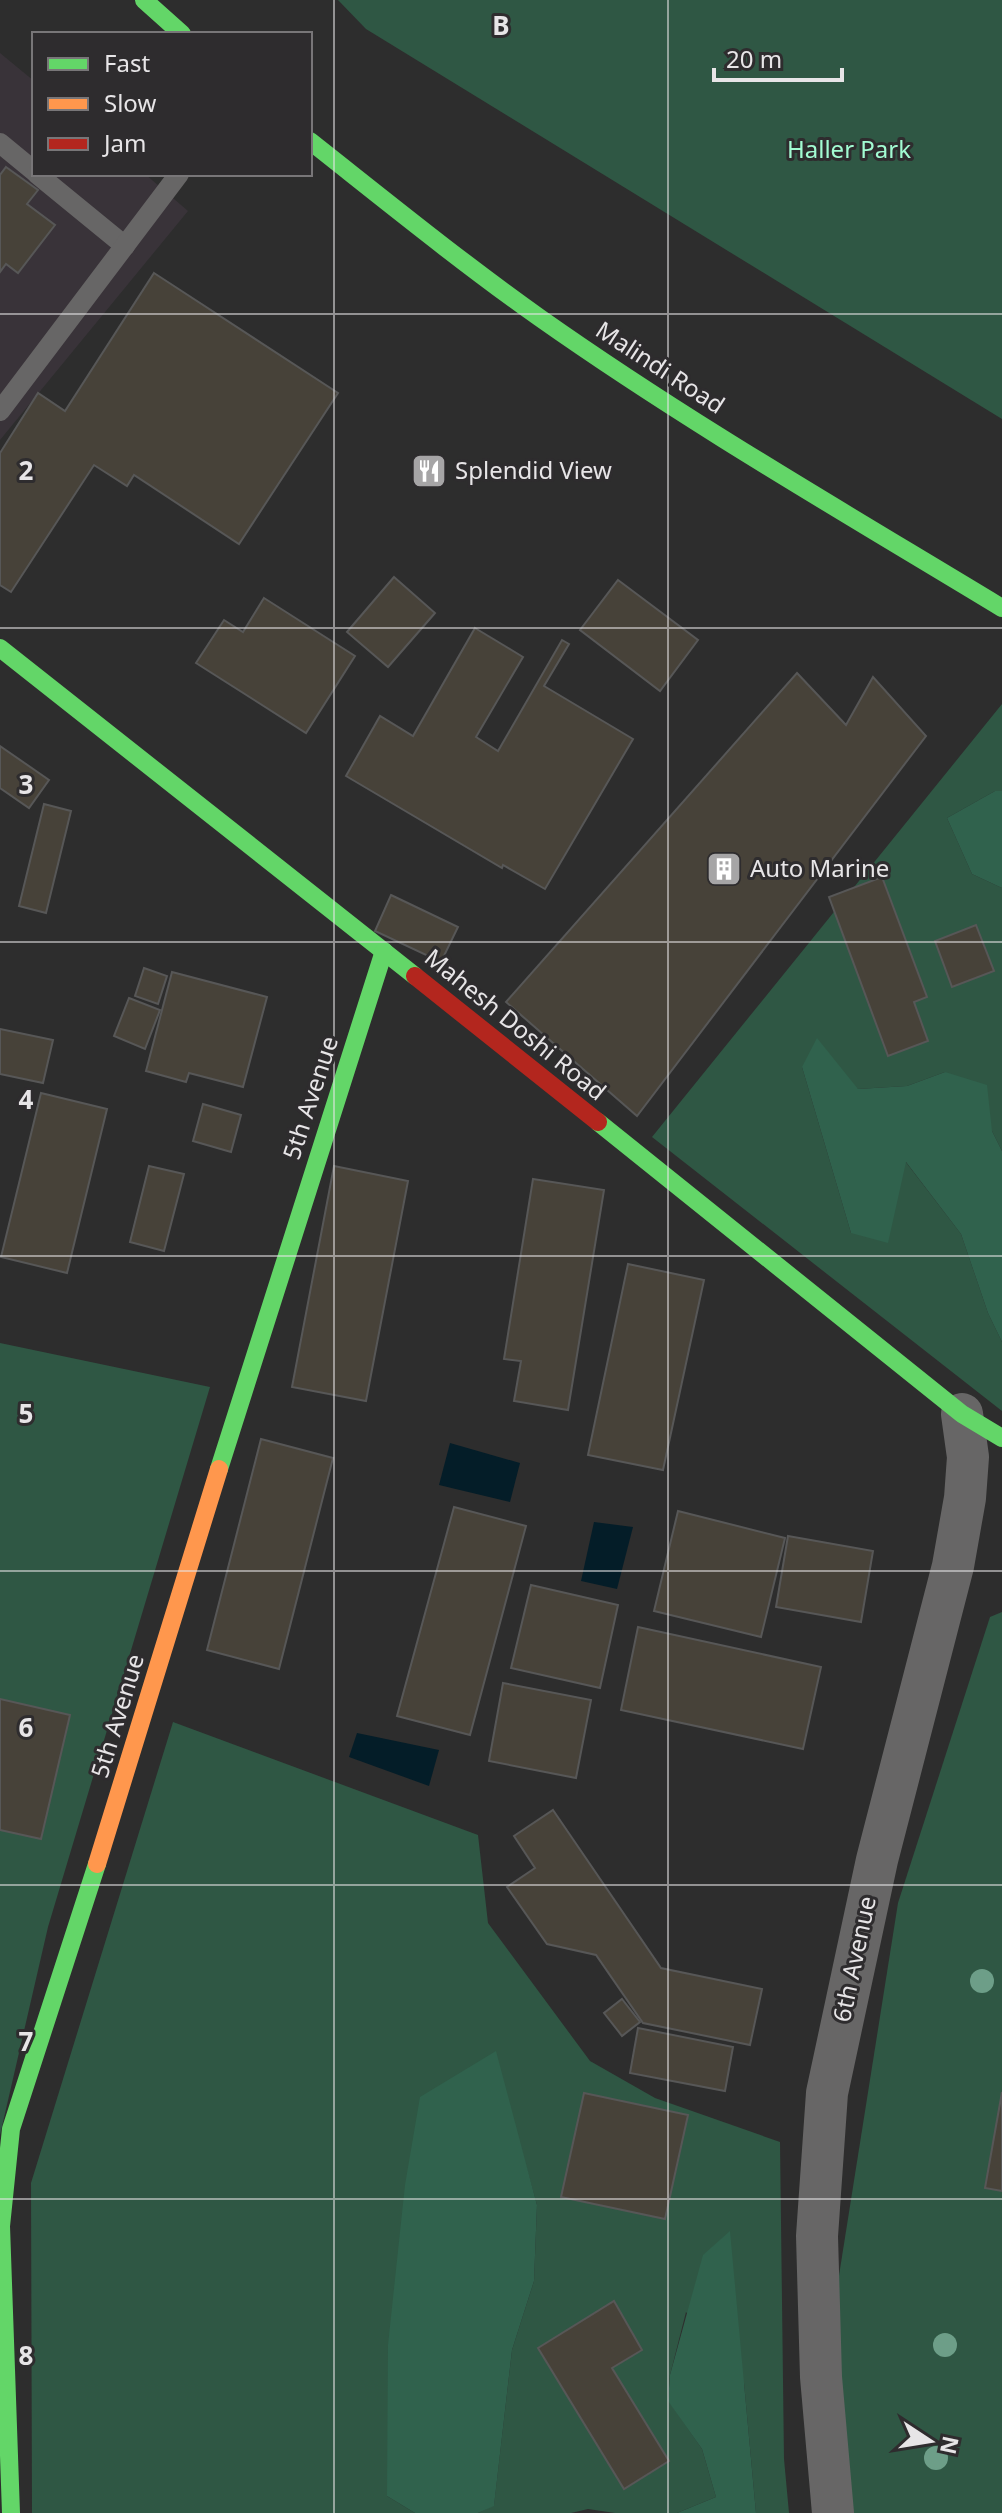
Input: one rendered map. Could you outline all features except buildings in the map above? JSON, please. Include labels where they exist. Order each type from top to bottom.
[{"type":"main road","points":[[144,0],[180,32]]},
{"type":"main road","name":"Malindi Road","points":[[312,143],[458,257],[573,340],[735,446],[1002,608]]},
{"type":"main road","name":"Mahesh Doshi Road","points":[[0,648],[962,1414],[1002,1438]]},
{"type":"main road","name":"5th Avenue","points":[[11,2513],[1,2226],[11,2129],[106,1837],[274,1291],[384,951]]},
{"type":"street","name":"6th Avenue","points":[[833,2513],[821,2377],[817,2236],[827,2093],[877,1860],[953,1566],[965,1498],[968,1457],[962,1414]]},
{"type":"lane","points":[[0,143],[32,170]]},
{"type":"lane","points":[[40,176],[125,246]]},
{"type":"lane","points":[[0,411],[178,176]]},
{"type":"shaded area","points":[[0,53],[32,79],[32,176],[147,176],[188,211],[0,440]]},
{"type":"green space","name":"Haller Park","points":[[338,0],[1002,0],[1002,419],[366,29]]},
{"type":"green space","points":[[1002,704],[1002,791],[995,791],[947,818],[972,874],[1002,888],[1002,1151],[992,1131],[945,1072],[907,1086],[858,1089],[802,1067],[851,1233],[905,1161],[961,1234],[988,1313],[1002,1342],[1002,1411],[652,1137]]},
{"type":"green space","points":[[995,791],[1002,791],[1002,888],[972,874],[947,818]]},
{"type":"green space","points":[[817,1038],[858,1089],[907,1086],[945,1072],[987,1085],[992,1131],[1002,1151],[1002,1342],[988,1313],[961,1234],[906,1162],[888,1243],[851,1233],[802,1067]]},
{"type":"green space","points":[[0,1343],[210,1387],[48,1927],[0,2135]]},
{"type":"green space","points":[[1002,1612],[1002,2513],[845,2513],[831,2326],[898,1903],[990,1617]]},
{"type":"green space","points":[[173,1722],[478,1835],[488,1923],[590,2061],[655,2098],[780,2142],[784,2459],[789,2513],[756,2513],[744,2383],[686,2312],[670,2375],[668,2400],[702,2449],[716,2497],[677,2513],[615,2513],[588,2509],[571,2513],[478,2513],[494,2505],[512,2350],[534,2281],[537,2205],[519,2141],[387,2496],[415,2513],[32,2513],[31,2183]]},
{"type":"green space","points":[[496,2051],[537,2205],[534,2281],[512,2350],[494,2506],[478,2513],[415,2513],[387,2496],[388,2345],[405,2185],[420,2097]]},
{"type":"green space","points":[[730,2231],[756,2513],[677,2513],[716,2497],[702,2449],[668,2401],[670,2375],[703,2255]]},
{"type":"water","points":[[450,1443],[520,1463],[510,1502],[439,1485]]},
{"type":"water","points":[[594,1522],[633,1527],[617,1589],[581,1581]]},
{"type":"water","points":[[357,1733],[439,1750],[429,1786],[349,1757]]},
{"type":"traffic: fast","points":[[144,0],[180,32]]},
{"type":"traffic: fast","points":[[312,143],[481,275],[596,357],[769,467],[1002,608]]},
{"type":"traffic: fast","points":[[0,648],[415,976]]},
{"type":"traffic: fast","points":[[219,1469],[384,951]]},
{"type":"traffic: fast","points":[[598,1122],[962,1414],[1002,1438]]},
{"type":"traffic: fast","points":[[11,2513],[1,2226],[11,2129],[97,1864]]},
{"type":"traffic: slow","points":[[97,1864],[219,1469]]},
{"type":"traffic: jam","points":[[415,976],[598,1122]]},
{"type":"place","name":"Splendid View","points":[[429,471]]},
{"type":"place","name":"Auto Marine","points":[[724,869]]}]
